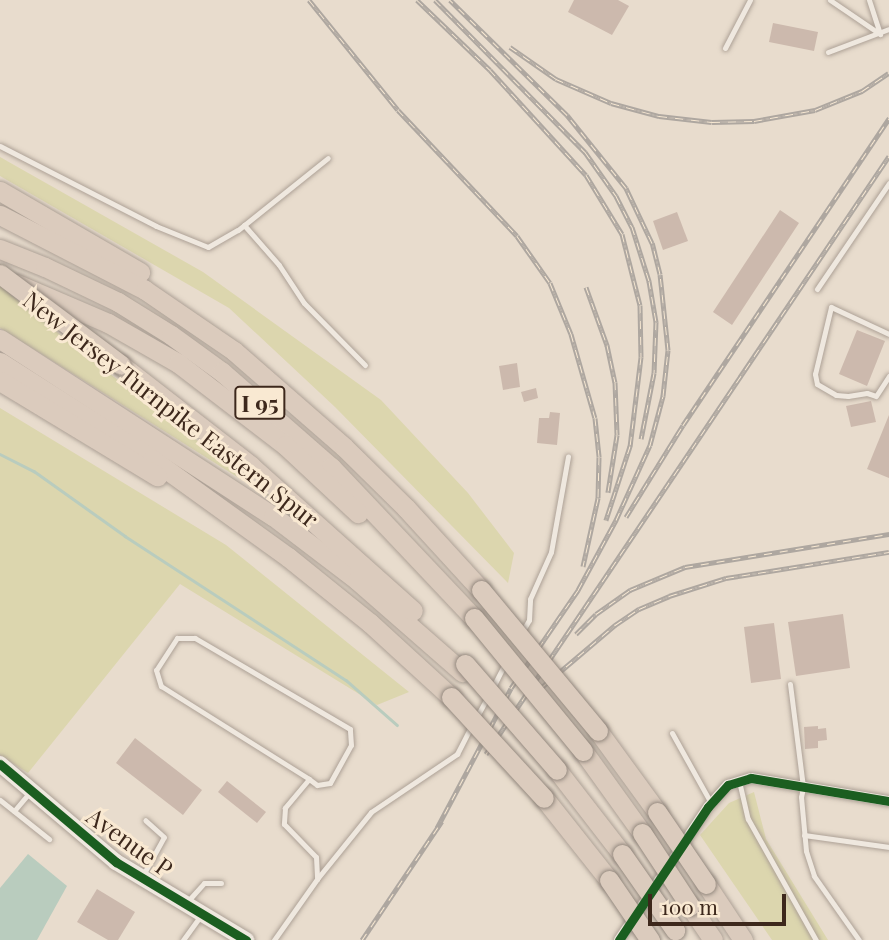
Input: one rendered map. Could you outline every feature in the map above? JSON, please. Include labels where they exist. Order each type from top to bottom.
[{"type":"highway","points":[[0,191],[175,294],[234,351]]},
{"type":"highway","name":"I 95","points":[[0,215],[145,290],[234,351],[344,447],[414,517],[481,590],[598,731],[657,812],[743,940]]},
{"type":"highway","name":"I 95","points":[[0,249],[118,302],[215,366],[331,467],[444,584],[583,751],[642,833],[713,940]]},
{"type":"highway","points":[[0,276],[108,323],[195,374],[285,445],[385,540],[444,584]]},
{"type":"highway","name":"New Jersey Turnpike Eastern Spur","points":[[0,276],[121,365],[267,480],[400,598],[557,770],[622,854],[678,935]]},
{"type":"highway","name":"New Jersey Turnpike Eastern Spur","points":[[0,340],[281,522],[357,580],[463,668]]},
{"type":"highway","name":"New Jersey Turnpike Eastern Spur","points":[[0,362],[152,459],[338,596],[451,697],[544,798],[609,880],[650,940]]},
{"type":"highway","name":"New Jersey Turnpike Eastern Spur","points":[[0,381],[144,469],[202,498]]},
{"type":"highway","points":[[719,904],[752,940]]},
{"type":"street","name":"Avenue P","points":[[0,764],[116,862],[246,940]]},
{"type":"street","points":[[619,940],[711,803],[728,785],[751,778],[889,801]]},
{"type":"lane","points":[[725,48],[750,0]]},
{"type":"lane","points":[[830,0],[880,34]]},
{"type":"lane","points":[[869,0],[880,34]]},
{"type":"lane","points":[[828,52],[889,29]]},
{"type":"lane","points":[[0,146],[145,220],[208,247],[244,225],[328,158]]},
{"type":"lane","points":[[817,289],[889,183]]},
{"type":"lane","points":[[244,225],[279,265],[304,303],[365,365]]},
{"type":"lane","points":[[889,334],[831,307],[815,374],[817,384],[836,395],[848,396],[867,393],[876,396],[889,376]]},
{"type":"lane","points":[[516,644],[529,620],[530,599],[551,552],[568,457]]},
{"type":"lane","points":[[177,638],[195,638],[350,729],[351,745],[330,783],[317,785],[309,779],[161,686],[156,670],[177,638]]},
{"type":"lane","points":[[274,940],[317,879],[371,812],[457,754],[509,656]]},
{"type":"lane","points":[[790,684],[803,787],[800,797],[804,835],[814,876],[859,940]]},
{"type":"lane","points":[[672,733],[711,803]]},
{"type":"lane","points":[[309,779],[285,808],[284,824],[316,857],[317,879]]},
{"type":"lane","points":[[739,781],[748,819],[816,940]]},
{"type":"lane","points":[[14,811],[32,790]]},
{"type":"lane","points":[[0,800],[49,839]]},
{"type":"lane","points":[[142,878],[164,837],[145,820]]},
{"type":"lane","points":[[804,835],[889,847]]},
{"type":"lane","points":[[185,904],[204,883],[221,883]]},
{"type":"lane","points":[[183,940],[202,914]]},
{"type":"shaded area","points":[[0,157],[203,272],[381,400],[468,493],[514,553],[508,583],[335,407],[229,308],[0,176]]},
{"type":"shaded area","points":[[0,286],[93,361],[282,505],[0,328]]},
{"type":"shaded area","points":[[0,408],[226,545],[409,692],[377,705],[180,584],[28,773],[0,755]]},
{"type":"shaded area","points":[[754,792],[766,839],[828,940],[772,940],[700,835],[729,803]]},
{"type":"shaded area","points":[[28,854],[67,886],[37,940],[0,940],[0,888]]},
{"type":"building","points":[[574,0],[618,0],[629,6],[612,35],[568,12]]},
{"type":"building","points":[[773,23],[818,32],[814,51],[769,42]]},
{"type":"building","points":[[780,210],[799,223],[732,325],[713,312]]},
{"type":"building","points":[[677,212],[688,241],[663,250],[653,221]]},
{"type":"building","points":[[857,330],[885,341],[867,386],[839,374]]},
{"type":"building","points":[[517,363],[520,387],[503,390],[499,366]]},
{"type":"building","points":[[536,388],[538,398],[524,402],[521,392]]},
{"type":"building","points":[[871,401],[876,422],[851,427],[846,406]]},
{"type":"building","points":[[550,412],[560,413],[557,445],[537,443],[539,418],[549,418]]},
{"type":"building","points":[[889,415],[889,478],[867,469]]},
{"type":"building","points":[[843,614],[850,668],[796,676],[788,622]]},
{"type":"building","points":[[774,623],[781,679],[751,683],[744,627]]},
{"type":"building","points":[[818,726],[818,729],[826,728],[827,740],[818,741],[818,748],[805,749],[804,727]]},
{"type":"building","points":[[135,738],[202,790],[183,815],[116,763]]},
{"type":"building","points":[[227,781],[266,812],[257,823],[218,792]]},
{"type":"building","points":[[97,889],[135,912],[118,940],[108,940],[77,922]]},
{"type":"waterway","points":[[0,454],[34,471],[125,536],[346,680],[397,725]]},
{"type":"railway","points":[[309,0],[398,110],[517,236],[550,283],[571,334],[595,418],[599,457],[598,498],[583,566]]},
{"type":"railway","points":[[417,0],[490,70],[586,175],[622,234],[640,305],[641,357],[630,446],[606,520]]},
{"type":"railway","points":[[435,0],[585,152],[616,196],[632,227],[649,281],[656,322],[654,373],[641,439]]},
{"type":"railway","points":[[437,828],[511,688],[578,590],[616,520],[650,445],[663,396],[668,350],[660,274],[652,243],[626,188],[567,115],[450,0]]},
{"type":"railway","points":[[510,47],[556,79],[611,103],[659,116],[712,122],[754,121],[815,110],[862,91],[889,73]]},
{"type":"railway","points":[[626,517],[683,425],[889,118]]},
{"type":"railway","points":[[486,754],[889,156]]},
{"type":"railway","points":[[586,287],[607,345],[615,382],[617,435],[608,492]]},
{"type":"railway","points":[[576,634],[596,614],[630,590],[685,567],[889,534]]},
{"type":"railway","points":[[529,698],[615,625],[639,609],[669,596],[726,578],[889,552]]},
{"type":"railway","points":[[362,940],[442,821]]},
{"type":"cycle path","points":[[0,764],[116,862],[246,940]]},
{"type":"cycle path","points":[[619,940],[708,807],[728,785],[751,778],[889,801]]}]
